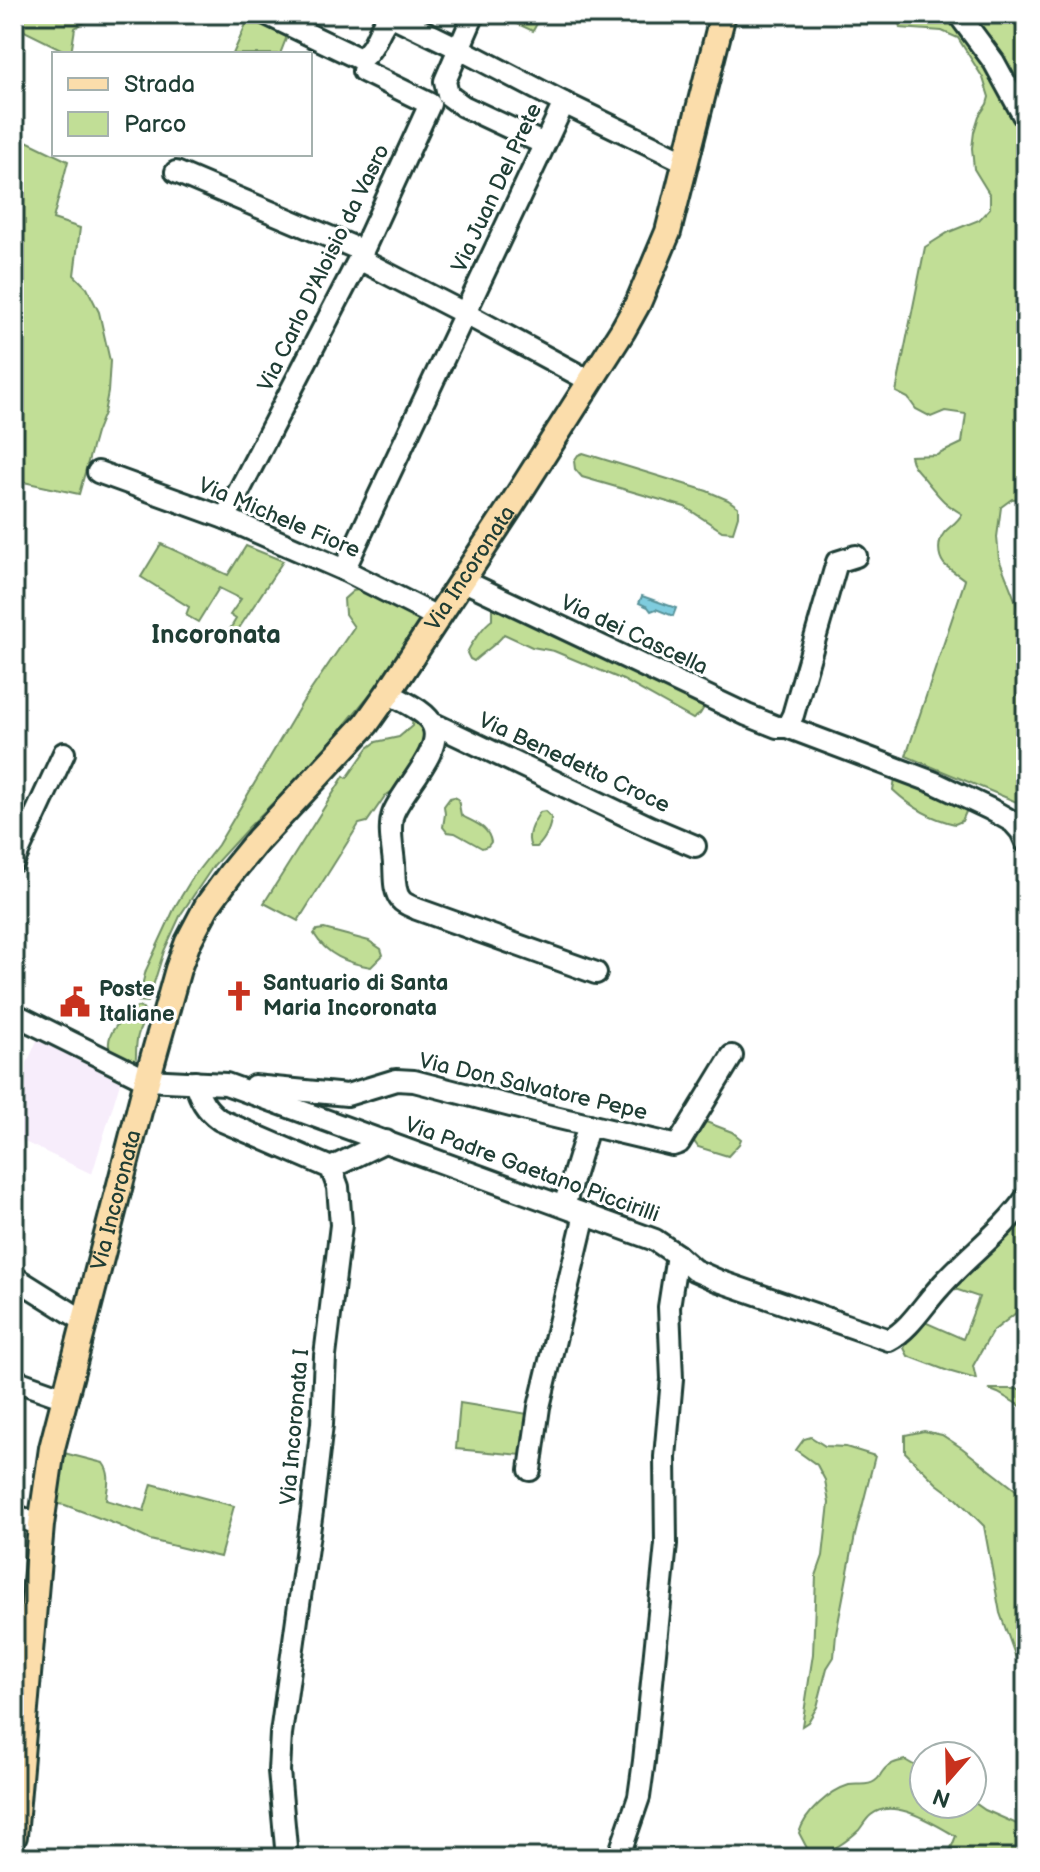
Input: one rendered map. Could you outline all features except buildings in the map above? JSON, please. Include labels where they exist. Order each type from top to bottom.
[{"type":"main road","name":"Via Incoronata","points":[[14,1836],[23,1636],[52,1448],[147,1080],[188,942],[207,906],[231,873],[366,724],[623,330],[668,232],[723,14]]},
{"type":"street","name":"Via Juan Del Prete","points":[[266,14],[360,59],[367,55],[386,20],[392,16],[564,103],[344,570]]},
{"type":"street","points":[[474,14],[445,81],[448,95],[463,106],[544,144]]},
{"type":"street","points":[[960,14],[994,62],[1026,117]]},
{"type":"street","name":"Via Carlo D'Aloisio da Vasro","points":[[225,518],[361,255],[430,104],[363,71]]},
{"type":"street","points":[[564,103],[686,162]]},
{"type":"street","points":[[176,172],[361,255],[590,381]]},
{"type":"street","name":"Via Michele Fiore","points":[[98,472],[225,518],[344,570],[437,617]]},
{"type":"street","points":[[787,727],[837,562],[856,556]]},
{"type":"street","name":"Via dei Cascella","points":[[462,580],[747,715],[933,782],[1013,822],[1026,842]]},
{"type":"street","name":"Via Benedetto Croce","points":[[388,693],[419,711],[432,723],[695,846]]},
{"type":"street","points":[[432,723],[435,733],[433,744],[394,811],[391,822],[395,889],[401,901],[596,973]]},
{"type":"street","points":[[14,861],[64,753]]},
{"type":"street","points":[[14,1014],[147,1080]]},
{"type":"street","name":"Via Don Salvatore Pepe","points":[[226,1084],[347,1095],[396,1080],[414,1081],[673,1145],[679,1143],[732,1056]]},
{"type":"street","name":"Via Padre Gaetano Piccirilli","points":[[147,1080],[226,1084],[655,1240],[694,1270],[719,1281],[889,1340],[900,1334],[942,1284],[1010,1218],[1026,1198]]},
{"type":"street","points":[[195,1082],[199,1098],[208,1111],[220,1120],[331,1168],[386,1141]]},
{"type":"street","points":[[564,1206],[589,1125]]},
{"type":"street","name":"Via Incoronata I","points":[[287,1858],[279,1771],[281,1734],[312,1511],[322,1424],[325,1356],[341,1225],[338,1187],[331,1168]]},
{"type":"street","points":[[530,1470],[539,1407],[585,1214]]},
{"type":"street","points":[[618,1858],[639,1797],[666,1544],[665,1457],[672,1379],[669,1307],[677,1255]]},
{"type":"street","points":[[14,1277],[84,1321]]},
{"type":"street","points":[[14,1380],[65,1398]]},
{"type":"street","points":[[14,1515],[41,1525]]},
{"type":"shaded area","points":[[39,1036],[122,1076],[92,1174],[14,1137],[14,1092]]},
{"type":"green space","points":[[14,14],[107,14],[75,28],[71,52],[64,52],[14,26]]},
{"type":"green space","points":[[512,14],[542,14],[533,31],[509,20]]},
{"type":"green space","points":[[906,14],[958,14],[1026,119],[1026,498],[1012,499],[1001,507],[997,537],[999,559],[1026,620],[1026,822],[1024,805],[906,756],[965,580],[944,564],[939,548],[944,533],[962,514],[940,497],[915,467],[910,456],[937,455],[962,443],[966,414],[945,411],[931,417],[896,392],[925,247],[949,232],[979,220],[990,208],[990,195],[974,169],[972,148],[979,116],[989,97],[983,78],[958,38],[942,31],[900,28],[899,21]]},
{"type":"green space","points":[[963,14],[1026,14],[1026,90],[1017,91]]},
{"type":"green space","points":[[250,15],[289,31],[281,52],[234,52]]},
{"type":"green space","points":[[14,135],[52,156],[68,161],[53,219],[80,228],[74,275],[87,288],[99,312],[110,361],[104,413],[79,494],[14,480]]},
{"type":"green space","points":[[583,453],[728,500],[738,507],[733,532],[722,531],[685,507],[582,477],[575,469],[574,461]]},
{"type":"green space","points":[[161,544],[228,575],[246,546],[283,561],[230,642],[224,639],[236,619],[230,615],[241,599],[219,588],[198,622],[186,615],[189,607],[141,577]]},
{"type":"green space","points":[[362,589],[425,618],[376,687],[319,756],[214,865],[181,914],[164,951],[148,1002],[138,1001],[146,970],[176,905],[218,845],[302,703],[354,627],[345,614],[344,599],[353,591]]},
{"type":"green space","points":[[494,603],[706,704],[693,719],[623,680],[504,634],[474,661],[467,653],[492,620]]},
{"type":"green space","points":[[413,716],[432,729],[424,756],[397,788],[385,796],[367,822],[359,824],[298,921],[264,903],[344,776],[347,778],[368,748],[376,742],[399,737],[412,726]]},
{"type":"green space","points":[[896,773],[969,805],[962,821],[955,824],[938,819],[907,801],[893,790]]},
{"type":"green space","points":[[454,797],[458,799],[461,815],[487,832],[491,842],[488,846],[482,848],[455,833],[447,832],[443,827],[444,806]]},
{"type":"green space","points":[[545,811],[551,817],[549,829],[537,847],[531,847],[531,829],[540,812]]},
{"type":"green space","points":[[324,929],[369,941],[381,949],[383,955],[371,967],[346,960],[331,953],[314,934]]},
{"type":"green space","points":[[137,1007],[146,1014],[137,1039],[135,1065],[114,1059],[109,1040],[118,1024]]},
{"type":"green space","points":[[706,1122],[741,1139],[728,1156],[698,1147],[693,1140],[697,1129]]},
{"type":"green space","points":[[1026,1205],[1026,1305],[992,1332],[973,1366],[976,1379],[908,1356],[904,1348],[918,1319],[963,1339],[979,1297],[946,1286]]},
{"type":"green space","points":[[988,1389],[1026,1389],[1026,1409],[998,1393]]},
{"type":"green space","points":[[460,1403],[528,1414],[522,1455],[456,1449]]},
{"type":"green space","points":[[924,1431],[942,1435],[962,1448],[1026,1498],[1026,1551],[1020,1566],[1026,1596],[1026,1686],[1000,1613],[984,1526],[905,1452],[905,1435]]},
{"type":"green space","points":[[811,1437],[825,1446],[846,1447],[875,1456],[855,1535],[834,1657],[827,1668],[817,1707],[802,1726],[813,1654],[816,1576],[823,1556],[829,1503],[825,1480],[817,1465],[796,1450],[804,1439]]},
{"type":"green space","points":[[60,1452],[103,1463],[108,1477],[106,1500],[144,1511],[152,1484],[234,1506],[220,1557],[150,1540],[65,1505],[50,1503]]},
{"type":"green space","points":[[908,1762],[908,1812],[880,1810],[871,1815],[854,1835],[829,1851],[817,1856],[808,1850],[799,1833],[819,1804],[841,1788],[872,1783],[895,1763]]},
{"type":"green space","points":[[988,1811],[1026,1828],[1026,1858],[947,1858],[956,1836],[926,1820],[988,1820]]},
{"type":"water","points":[[642,596],[676,608],[673,616],[656,609],[651,611],[639,603]]},
{"type":"place","name":"Santuario di Santa Maria Incoronata","points":[[239,996]]},
{"type":"place","name":"Poste Italiane","points":[[75,1002]]},
{"type":"district","name":"Incoronata","points":[[216,635]]}]
